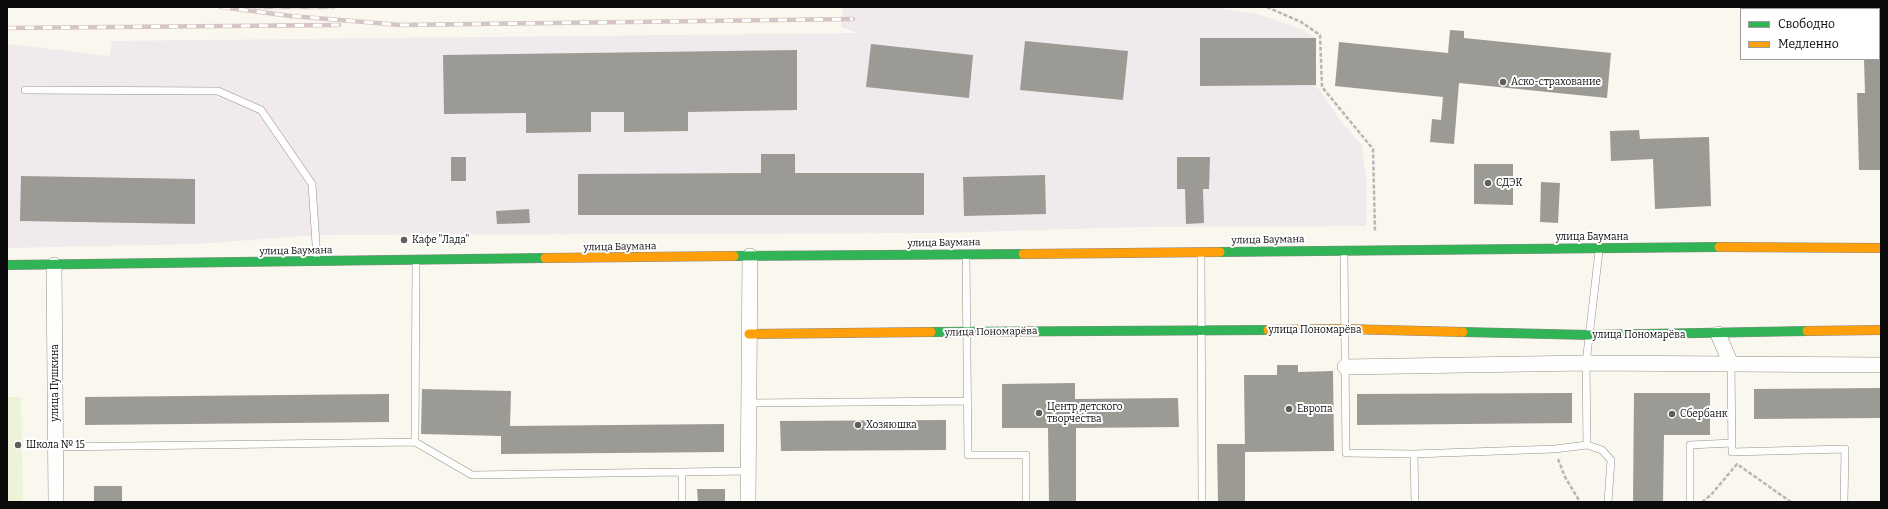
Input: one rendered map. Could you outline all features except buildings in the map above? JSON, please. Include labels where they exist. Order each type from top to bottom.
[{"type":"main road","name":"улица Баумана","points":[[7,265],[1600,248],[1881,248]]},
{"type":"main road","name":"улица Пономарёва","points":[[749,334],[1345,329],[1590,335],[1881,330]]},
{"type":"street","points":[[748,502],[750,256]]},
{"type":"street","name":"улица Пушкина","points":[[54,265],[56,502]]},
{"type":"street","points":[[1718,334],[1730,364]]},
{"type":"street","points":[[1345,367],[1586,363],[1881,365]]},
{"type":"lane","points":[[25,90],[218,91],[261,110],[312,184],[318,262]]},
{"type":"lane","points":[[1587,445],[1586,363],[1600,248]]},
{"type":"lane","points":[[1344,251],[1346,453],[1414,454],[1555,450],[1587,445],[1602,450],[1611,460],[1608,502]]},
{"type":"lane","points":[[1201,252],[1202,502]]},
{"type":"lane","points":[[966,254],[968,455],[1026,455],[1026,502]]},
{"type":"lane","points":[[415,442],[416,260]]},
{"type":"lane","points":[[1730,364],[1732,452],[1845,449],[1844,502]]},
{"type":"lane","points":[[749,403],[967,401]]},
{"type":"lane","points":[[56,447],[415,442],[472,475],[749,471]]},
{"type":"lane","points":[[1690,502],[1690,445],[1732,443]]},
{"type":"lane","points":[[1414,454],[1415,502]]},
{"type":"lane","points":[[682,472],[682,502]]},
{"type":"path","points":[[1268,7],[1301,22],[1320,35],[1322,87],[1372,149],[1375,235]]},
{"type":"path","points":[[1555,450],[1565,477],[1580,502]]},
{"type":"path","points":[[1702,502],[1711,495],[1737,464],[1791,502]]},
{"type":"shaded area","points":[[843,7],[1220,8],[1258,14],[1303,30],[1316,38],[1316,85],[1338,117],[1362,146],[1367,187],[1366,226],[1140,227],[940,233],[316,235],[197,244],[7,248],[7,44],[110,56],[112,41],[858,33],[841,27]]},
{"type":"green space","name":"Школа № 15","points":[[7,397],[21,397],[23,502],[7,502]]},
{"type":"railway","points":[[221,7],[291,16],[401,25],[853,19]]},
{"type":"railway","points":[[255,7],[333,7]]},
{"type":"railway","points":[[7,28],[339,25]]},
{"type":"traffic: fast","points":[[1220,252],[1719,247]]},
{"type":"traffic: fast","points":[[734,256],[1023,254]]},
{"type":"traffic: fast","points":[[7,265],[545,258]]},
{"type":"traffic: fast","points":[[931,332],[1268,330]]},
{"type":"traffic: fast","points":[[1463,332],[1590,335],[1807,331]]},
{"type":"traffic: slow","points":[[1719,247],[1881,248]]},
{"type":"traffic: slow","points":[[1023,254],[1220,252]]},
{"type":"traffic: slow","points":[[545,258],[734,256]]},
{"type":"traffic: slow","points":[[1268,330],[1345,329],[1463,332]]},
{"type":"traffic: slow","points":[[1807,331],[1881,330]]},
{"type":"traffic: slow","points":[[749,334],[931,332]]},
{"type":"place","name":"Аско-страхование","points":[[1503,82]]},
{"type":"place","name":"СДЭК","points":[[1488,183]]},
{"type":"place","name":"Кафе \"Лада\"","points":[[404,240]]},
{"type":"place","name":"Европа","points":[[1289,409]]},
{"type":"place","name":"Центр детского творчества","points":[[1039,413]]},
{"type":"place","name":"Сбербанк","points":[[1672,414]]},
{"type":"place","name":"Хозяюшка","points":[[858,425]]},
{"type":"place","name":"Школа № 15","points":[[18,445]]}]
